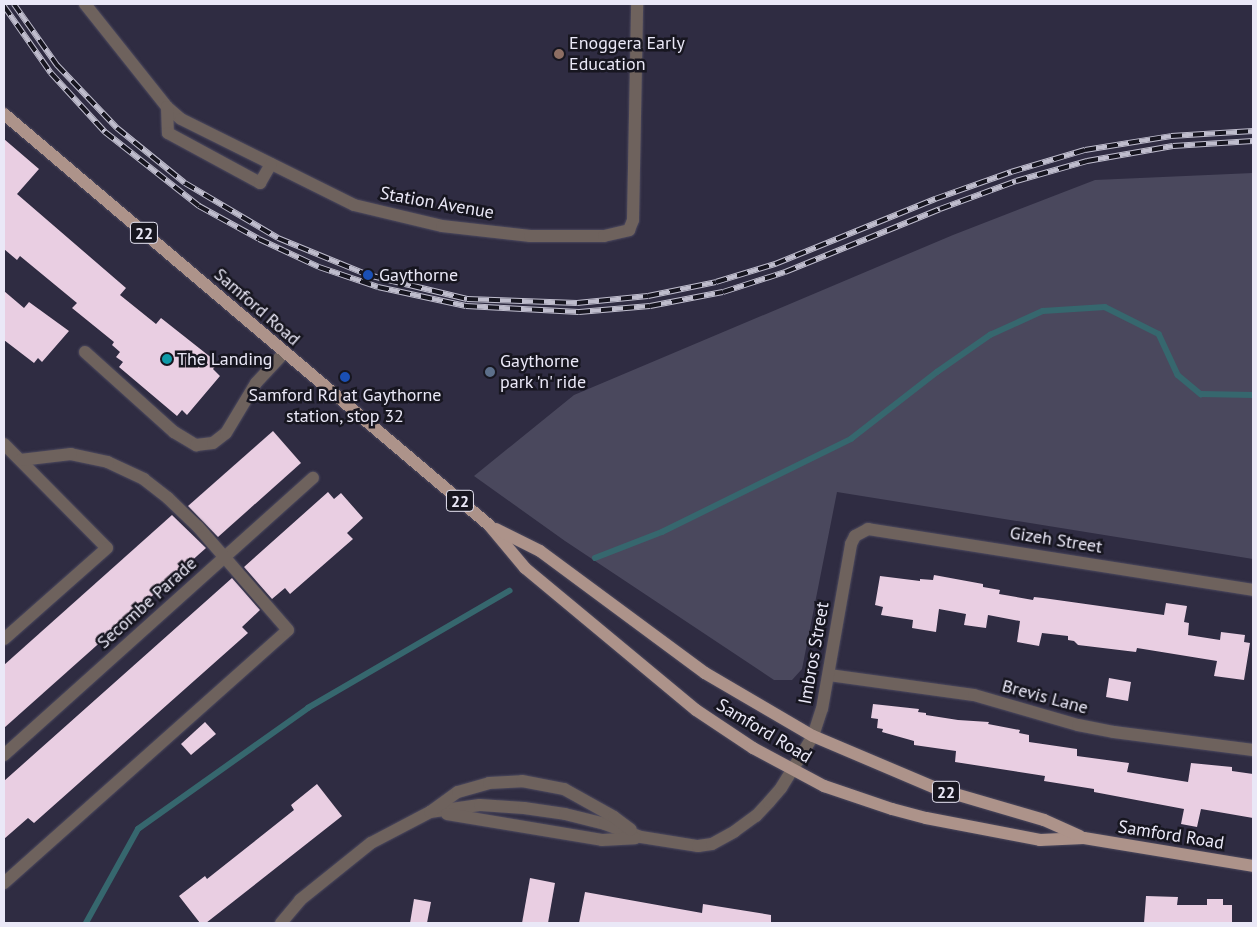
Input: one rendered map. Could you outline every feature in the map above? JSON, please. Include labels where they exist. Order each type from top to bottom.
[{"type":"main road","name":"Samford Road","points":[[4,114],[489,525],[525,568],[656,678],[731,735],[792,770],[848,795],[926,818],[1040,840],[1084,838],[1253,866]]},
{"type":"main road","name":"Samford Road","points":[[489,525],[540,551],[705,673],[813,736],[938,789],[1044,820],[1084,838]]},
{"type":"street","name":"Station Avenue","points":[[85,4],[167,108],[181,119],[354,205],[442,226],[530,236],[604,236],[630,230],[633,220],[638,4]]},
{"type":"street","points":[[167,108],[168,133],[252,179],[260,183],[271,164]]},
{"type":"street","points":[[84,352],[174,432],[196,445],[212,443],[226,433],[256,383],[284,353]]},
{"type":"street","points":[[4,444],[107,548],[4,639]]},
{"type":"street","points":[[4,884],[288,630],[225,557],[168,498],[144,479],[108,462],[71,454],[20,460]]},
{"type":"street","name":"Secombe Parade","points":[[4,754],[313,478]]},
{"type":"street","name":"Gizeh Street","points":[[855,536],[868,529],[880,529],[1253,590]]},
{"type":"street","name":"Imbros Street","points":[[641,837],[698,846],[721,840],[762,810],[792,770],[813,736],[820,718],[851,544],[855,536]]},
{"type":"street","name":"Brevis Lane","points":[[829,675],[974,695],[1114,732],[1253,750]]},
{"type":"street","points":[[281,923],[300,900],[371,844],[430,812],[458,792],[490,783],[522,781],[564,789],[614,817],[641,837]]},
{"type":"street","points":[[430,812],[480,804],[524,808],[565,814],[605,824],[641,837]]},
{"type":"street","points":[[430,812],[602,840],[641,837]]},
{"type":"shaded area","points":[[1253,173],[1253,559],[837,492],[802,669],[792,680],[774,680],[565,541],[474,476],[574,395],[953,235],[1095,180]]},
{"type":"building","points":[[4,139],[39,169],[17,194],[126,288],[120,295],[156,324],[161,318],[218,363],[213,369],[220,376],[187,415],[182,410],[177,416],[119,367],[123,362],[116,357],[120,352],[112,345],[114,342],[72,308],[77,303],[20,256],[17,260],[4,249]]},
{"type":"building","points":[[4,291],[24,308],[29,302],[69,331],[42,362],[38,358],[34,363],[4,340]]},
{"type":"building","points":[[273,431],[301,463],[218,537],[188,506]]},
{"type":"building","points":[[328,492],[334,499],[341,493],[363,518],[347,533],[353,539],[290,594],[285,588],[272,599],[244,567]]},
{"type":"building","points":[[172,515],[206,548],[4,728],[4,665]]},
{"type":"building","points":[[934,575],[983,584],[983,587],[1000,590],[999,594],[1033,600],[1034,597],[1043,598],[1164,615],[1166,603],[1187,606],[1184,622],[1189,623],[1188,635],[1220,640],[1221,632],[1245,635],[1244,642],[1250,643],[1244,680],[1214,676],[1217,661],[1137,648],[1136,652],[1078,645],[1074,641],[1068,640],[1068,636],[1042,633],[1039,646],[1017,642],[1020,621],[988,615],[986,628],[964,625],[966,614],[939,609],[936,632],[912,628],[913,620],[881,615],[883,607],[875,605],[880,576],[920,581],[920,579],[933,580]]},
{"type":"building","points":[[232,578],[260,610],[242,627],[248,633],[34,823],[28,818],[4,839],[4,781]]},
{"type":"building","points":[[1109,678],[1131,682],[1128,701],[1106,697]]},
{"type":"building","points":[[873,704],[919,709],[918,712],[926,713],[926,715],[989,722],[988,724],[1020,730],[1019,733],[1029,735],[1029,742],[1077,749],[1077,756],[1129,763],[1127,772],[1188,782],[1191,763],[1232,767],[1232,771],[1253,774],[1253,818],[1201,809],[1197,827],[1181,824],[1184,809],[1094,792],[1094,789],[1044,781],[1045,776],[955,762],[956,751],[914,745],[914,741],[882,732],[883,729],[877,728],[878,719],[871,718]]},
{"type":"building","points":[[205,722],[216,734],[191,755],[181,744]]},
{"type":"building","points":[[317,784],[342,816],[206,923],[200,923],[179,896],[205,876],[207,879],[294,810],[291,805]]},
{"type":"building","points":[[530,878],[555,883],[548,923],[522,923]]},
{"type":"building","points":[[585,892],[702,913],[703,904],[771,915],[771,923],[579,923]]},
{"type":"building","points":[[1146,896],[1178,897],[1177,905],[1207,905],[1207,899],[1223,899],[1223,905],[1232,905],[1232,923],[1144,923]]},
{"type":"building","points":[[414,899],[431,902],[427,923],[410,923]]},
{"type":"waterway","points":[[595,558],[662,532],[851,439],[937,372],[990,335],[1043,311],[1105,307],[1159,334],[1178,375],[1201,394],[1253,395]]},
{"type":"waterway","points":[[86,923],[138,829],[308,708],[509,591]]},
{"type":"railway","points":[[14,4],[57,65],[117,128],[185,183],[278,238],[368,275],[467,299],[577,303],[648,296],[716,282],[775,264],[935,199],[1011,172],[1085,150],[1171,136],[1253,131]]},
{"type":"railway","points":[[4,6],[51,73],[105,132],[199,206],[259,239],[319,267],[378,287],[466,306],[579,312],[650,306],[723,292],[785,272],[940,209],[1016,181],[1087,161],[1173,146],[1253,141]]},
{"type":"place","name":"Enoggera Early Education","points":[[559,54]]},
{"type":"place","name":"Gaythorne","points":[[368,275]]},
{"type":"place","name":"The Landing","points":[[167,359]]},
{"type":"place","name":"Gaythorne park 'n' ride","points":[[490,372]]},
{"type":"place","name":"Samford Rd at Gaythorne station, stop 32","points":[[345,377]]}]
